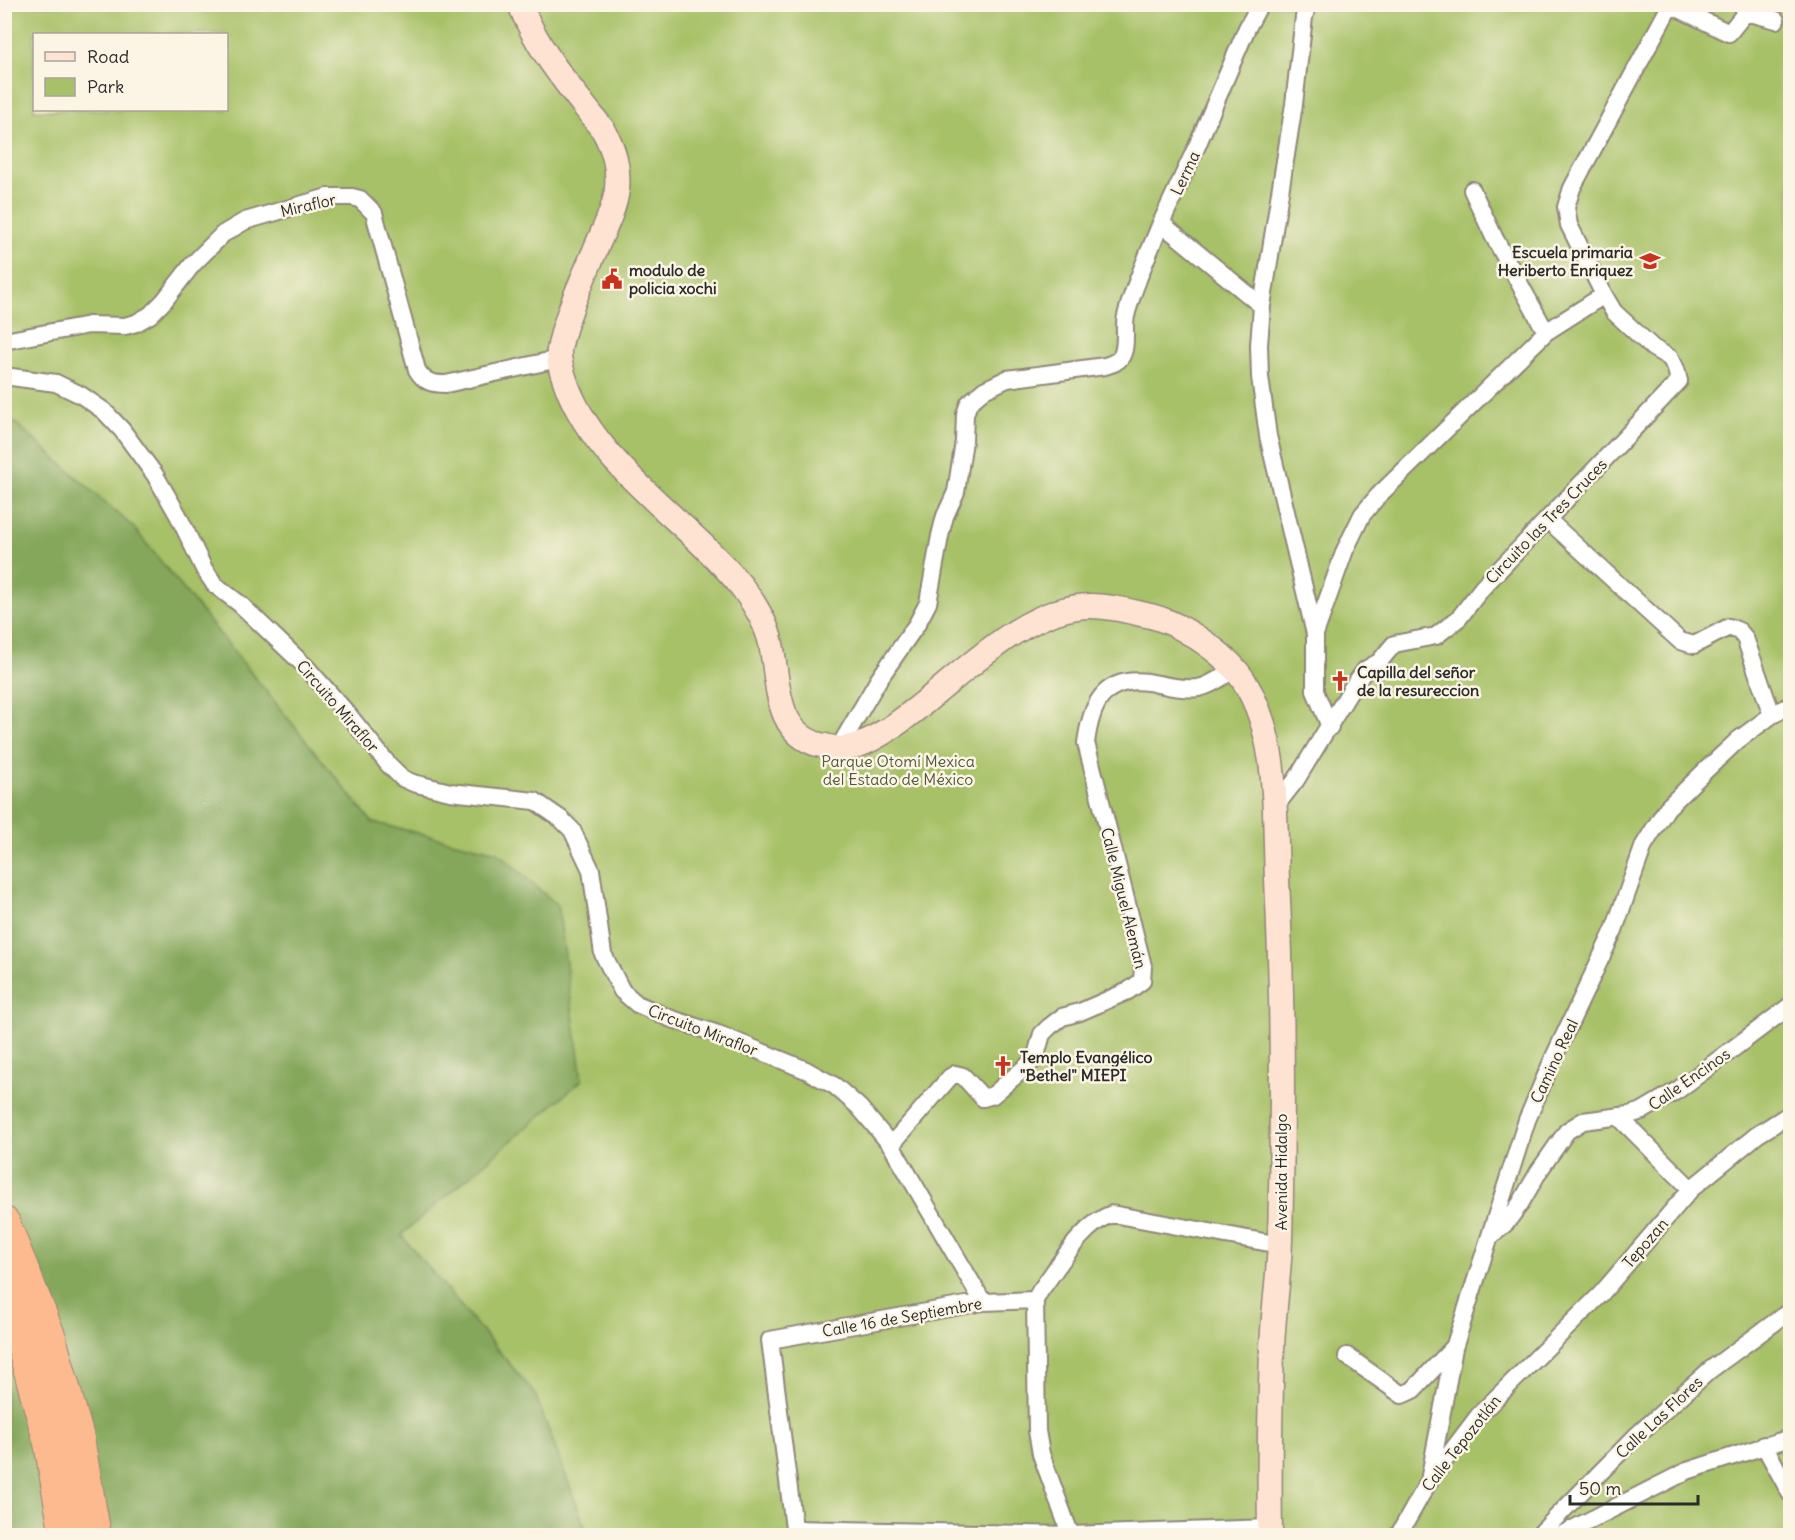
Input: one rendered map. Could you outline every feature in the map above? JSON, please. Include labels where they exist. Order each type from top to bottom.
[{"type":"highway","points":[[4,1223],[50,1338],[78,1437],[95,1536]]},
{"type":"highway","points":[[4,1299],[23,1346],[50,1443],[66,1536]]},
{"type":"main road","points":[[520,4],[528,25],[544,52],[604,131],[616,160],[617,191],[612,209],[577,291],[560,341],[558,359],[573,400],[597,439],[638,484],[728,570],[748,595],[771,643],[778,690],[787,721],[798,734],[812,743],[838,749],[871,740],[901,721],[1003,640],[1046,616],[1067,608],[1092,606],[1158,617],[1189,633],[1235,669]]},
{"type":"main road","name":"Avenida Hidalgo","points":[[1235,669],[1246,684],[1267,736],[1274,782],[1281,951],[1280,1245],[1272,1346],[1270,1532]]},
{"type":"street","name":"Lerma","points":[[838,749],[879,679],[917,624],[928,603],[940,536],[958,484],[965,414],[969,403],[984,390],[1007,379],[1105,366],[1115,363],[1121,357],[1126,317],[1135,289],[1161,223],[1202,136],[1247,28],[1260,4]]},
{"type":"street","points":[[1308,4],[1304,18],[1294,104],[1262,306],[1260,377],[1268,436],[1315,634],[1315,690],[1330,727]]},
{"type":"street","points":[[1671,5],[1730,33],[1746,12],[1776,20]]},
{"type":"street","name":"Circuito las Tres Cruces","points":[[1274,808],[1296,780],[1365,670],[1378,662],[1394,644],[1436,636],[1459,618],[1482,588],[1679,381],[1670,358],[1653,348],[1614,312],[1569,225],[1566,207],[1572,188],[1671,5]]},
{"type":"street","points":[[1472,190],[1494,237],[1546,332]]},
{"type":"street","name":"Miraflor","points":[[4,341],[89,325],[125,326],[136,323],[150,315],[164,301],[192,265],[223,234],[245,221],[328,197],[352,197],[360,199],[374,213],[417,370],[427,381],[446,384],[558,359]]},
{"type":"street","points":[[1161,223],[1262,306]]},
{"type":"street","points":[[1315,634],[1345,550],[1362,515],[1378,496],[1546,332],[1604,295]]},
{"type":"street","name":"Circuito Miraflor","points":[[4,376],[56,382],[81,395],[104,411],[122,430],[155,475],[178,515],[204,569],[215,585],[240,604],[306,667],[402,778],[450,792],[535,801],[561,819],[572,830],[591,870],[603,954],[622,991],[637,1004],[806,1070],[835,1086],[859,1107],[891,1145],[983,1302]]},
{"type":"street","points":[[1547,519],[1680,641],[1694,645],[1729,627],[1739,631],[1744,638],[1772,715]]},
{"type":"street","name":"Calle Miguel Alemán","points":[[891,1145],[950,1077],[955,1074],[963,1076],[983,1098],[993,1095],[1035,1059],[1042,1034],[1062,1017],[1080,1012],[1128,991],[1142,981],[1143,966],[1086,743],[1088,727],[1096,702],[1120,683],[1145,682],[1198,688],[1235,669]]},
{"type":"street","name":"Camino Real","points":[[1429,1481],[1454,1348],[1527,1120],[1614,930],[1644,845],[1667,808],[1738,740],[1772,715],[1791,705]]},
{"type":"street","name":"Calle Encinos","points":[[1489,1238],[1513,1214],[1567,1131],[1583,1121],[1642,1111],[1678,1090],[1791,1006]]},
{"type":"street","name":"Tepozan","points":[[1508,1384],[1601,1294],[1691,1189],[1757,1136],[1791,1114]]},
{"type":"street","points":[[1618,1116],[1691,1189]]},
{"type":"street","points":[[1071,1535],[1041,1454],[1037,1431],[1035,1300],[1040,1291],[1083,1233],[1101,1218],[1112,1214],[1280,1245]]},
{"type":"street","name":"Calle 16 de Septiembre","points":[[795,1532],[770,1340],[983,1302],[1035,1300]]},
{"type":"street","name":"Calle Las Flores","points":[[1538,1536],[1636,1437],[1710,1370],[1791,1311]]},
{"type":"street","points":[[1347,1356],[1402,1395],[1413,1390],[1454,1348]]},
{"type":"street","name":"Calle Tepozotlán","points":[[1398,1536],[1429,1481],[1479,1415],[1508,1384]]},
{"type":"street","points":[[1559,1536],[1687,1471],[1791,1437]]},
{"type":"street","points":[[1764,1445],[1791,1493]]},
{"type":"street","points":[[795,1532],[1071,1535],[1270,1532]]},
{"type":"green space","name":"Parque Otomí Mexica del Estado de México","points":[[5,5],[1790,5],[1790,1535],[5,1536]]},
{"type":"green space","points":[[4,413],[133,527],[372,822],[497,852],[558,906],[582,1080],[401,1235],[535,1394],[588,1535],[5,1535]]},
{"type":"place","name":"Escuela primaria Heriberto Enriquez","points":[[1650,261]]},
{"type":"place","name":"modulo de policia xochi","points":[[612,279]]},
{"type":"place","name":"Capilla del señor de la resureccion","points":[[1340,681]]},
{"type":"place","name":"Templo Evangélico \"Bethel\" MIEPI","points":[[1003,1066]]}]
